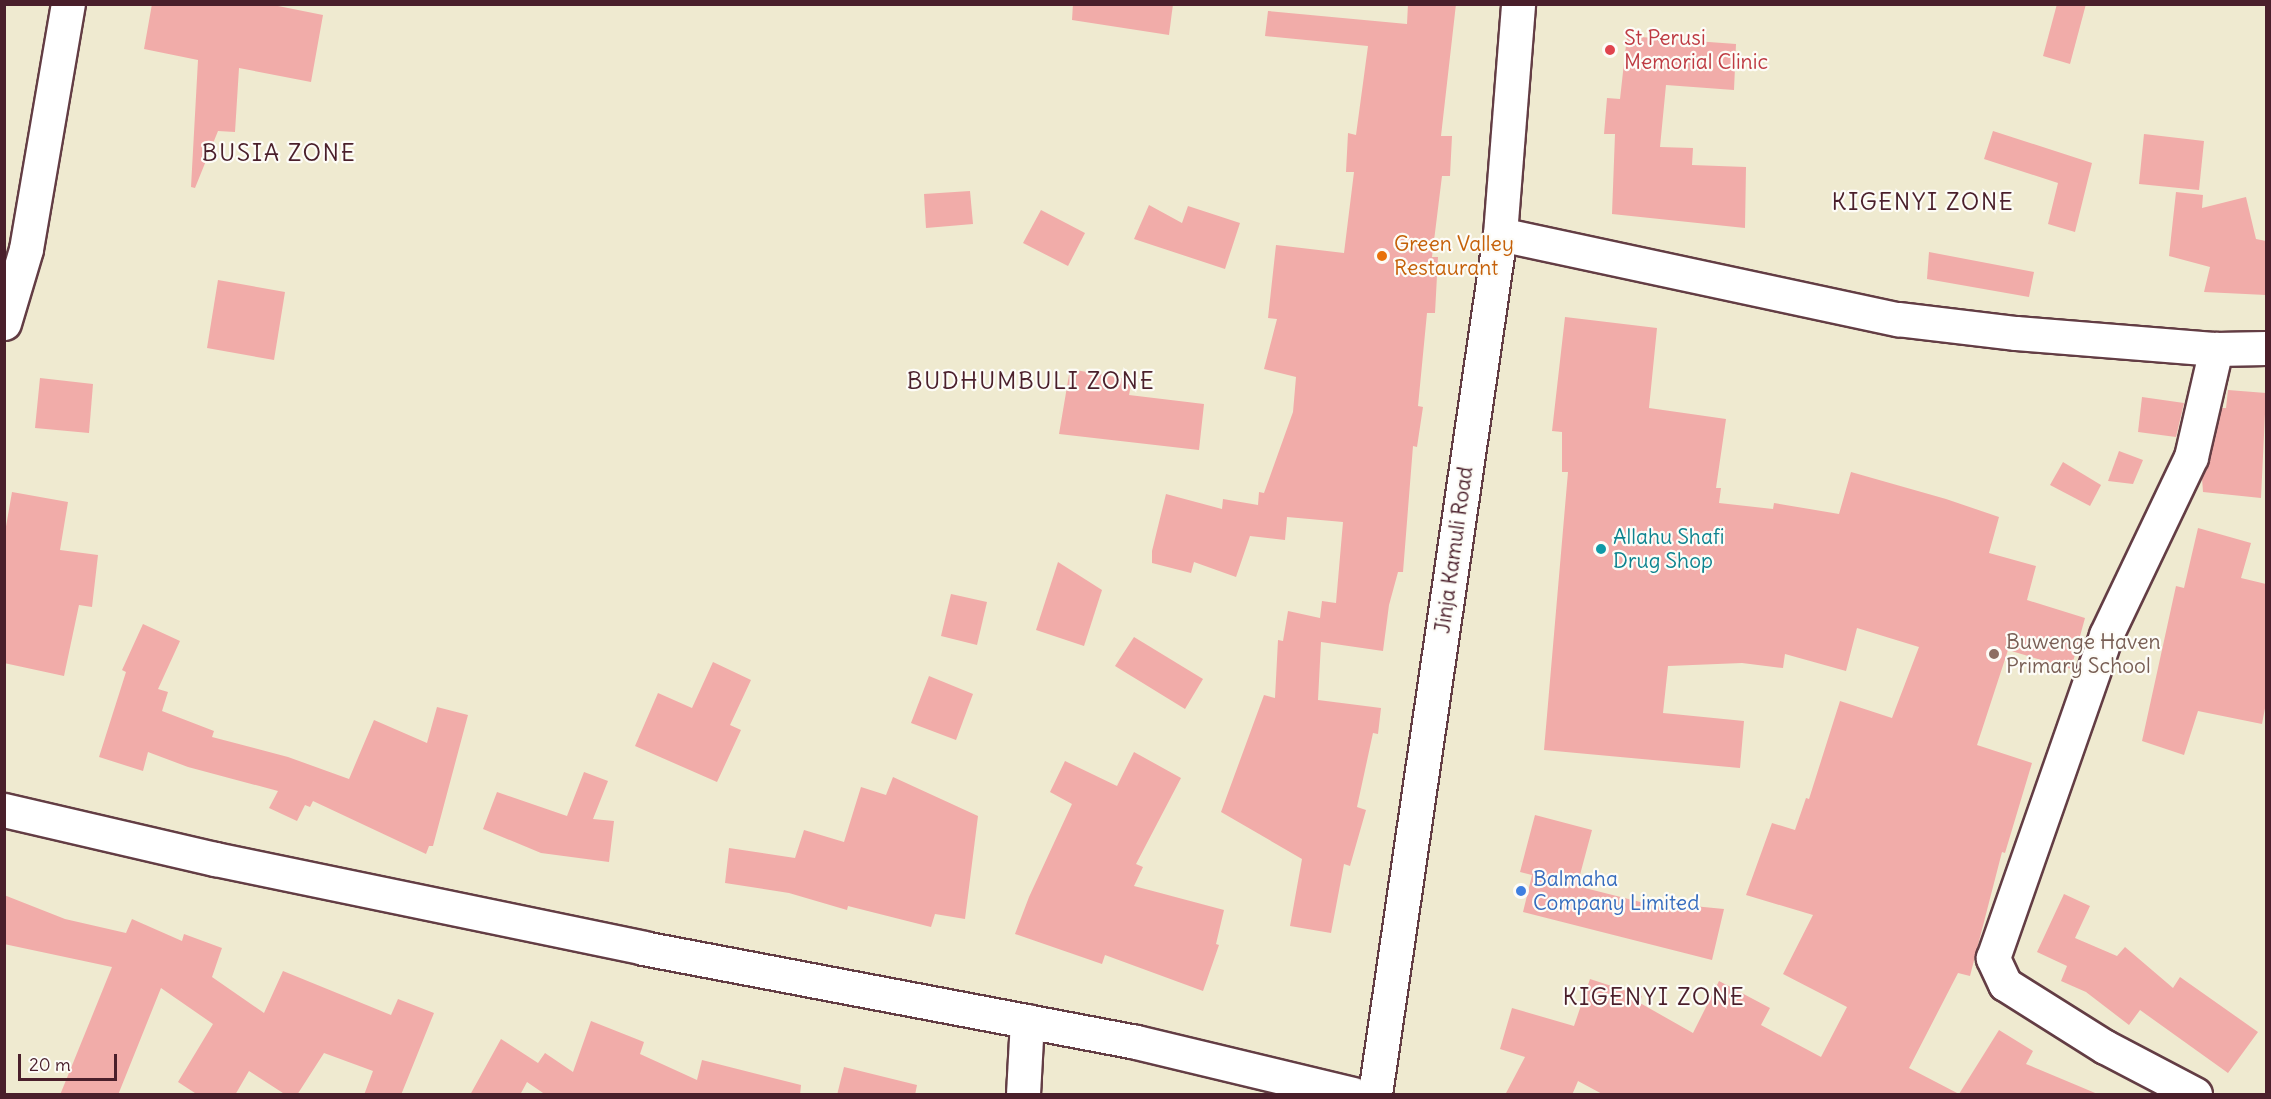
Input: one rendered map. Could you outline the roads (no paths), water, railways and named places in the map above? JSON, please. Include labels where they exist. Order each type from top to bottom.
[{"type":"main road","points":[[4,323],[26,249],[68,4]]},
{"type":"main road","name":"Jinja Kamuli Road","points":[[1375,1095],[1500,234],[1518,4]]},
{"type":"main road","points":[[1500,234],[1898,319],[2016,333],[2216,349],[2266,348]]},
{"type":"main road","points":[[2195,1095],[2105,1047],[2005,984],[1993,958],[2106,635],[2192,457],[2216,349]]},
{"type":"main road","points":[[4,810],[215,859],[574,934],[1136,1042],[1353,1095]]},
{"type":"main road","points":[[1023,1095],[1026,1021]]},
{"type":"place","name":"St Perusi Memorial Clinic","points":[[1610,50]]},
{"type":"place","name":"Green Valley Restaurant","points":[[1382,256]]},
{"type":"place","name":"Allahu Shafi Drug Shop","points":[[1601,549]]},
{"type":"place","name":"Buwenge Haven Primary School","points":[[1994,654]]},
{"type":"place","name":"Balmaha Company Limited","points":[[1521,891]]},
{"type":"district","name":"BUSIA ZONE","points":[[279,153]]},
{"type":"district","name":"KIGENYI ZONE","points":[[1923,202]]},
{"type":"district","name":"BUDHUMBULI ZONE","points":[[1031,381]]},
{"type":"district","name":"KIGENYI ZONE","points":[[1654,997]]}]
